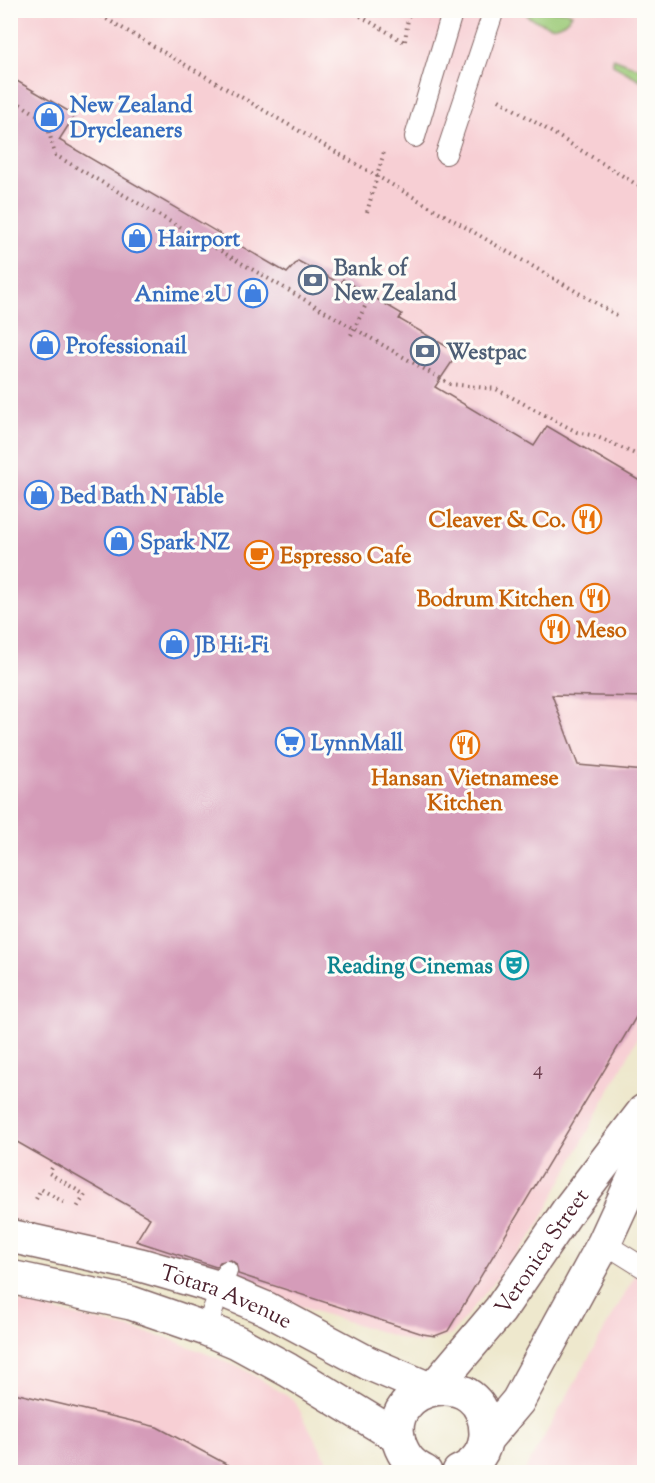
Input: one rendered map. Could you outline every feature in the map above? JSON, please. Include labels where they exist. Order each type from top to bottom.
[{"type":"street","name":"Veronica Street","points":[[398,1437],[398,1424],[409,1402],[431,1389],[500,1310],[569,1209],[645,1111]]},
{"type":"street","name":"Veronica Street","points":[[459,1473],[475,1462],[481,1454],[486,1439],[518,1401],[604,1243],[645,1156]]},
{"type":"street","name":"Tōtara Avenue","points":[[10,1236],[141,1265],[224,1280],[267,1309],[368,1363],[431,1389],[455,1389],[473,1399],[484,1418],[486,1439]]},
{"type":"street","name":"Tōtara Avenue","points":[[10,1277],[131,1303],[206,1329],[237,1342],[288,1370],[398,1437]]},
{"type":"street","points":[[398,1437],[404,1454],[410,1462],[425,1473]]},
{"type":"lane","points":[[415,137],[453,10]]},
{"type":"lane","points":[[446,154],[494,10]]},
{"type":"lane","points":[[604,1243],[645,1268]]},
{"type":"lane","points":[[206,1329],[224,1280]]},
{"type":"path","points":[[91,10],[620,317]]},
{"type":"path","points":[[350,10],[411,47]]},
{"type":"path","points":[[10,98],[46,120],[55,154],[450,384],[496,389],[578,432],[595,436],[645,458]]},
{"type":"path","points":[[497,99],[645,189]]},
{"type":"path","points":[[367,212],[386,145]]},
{"type":"path","points":[[351,335],[374,288]]},
{"type":"path","points":[[42,1189],[76,1209],[85,1195],[49,1173],[55,1163]]},
{"type":"shaded area","name":"LynnMall","points":[[10,11],[644,11],[644,1026],[534,1233],[451,1335],[419,1344],[136,1255],[11,1220]]},
{"type":"shaded area","points":[[644,1260],[644,1472],[524,1472]]},
{"type":"shaded area","points":[[10,1300],[165,1337],[240,1367],[294,1400],[333,1472],[11,1472]]},
{"type":"green space","points":[[529,11],[565,11],[572,14],[561,24],[551,26],[527,16]]},
{"type":"green space","points":[[613,58],[644,70],[644,82],[613,65]]},
{"type":"building","name":"LynnMall","points":[[10,77],[75,115],[59,140],[287,273],[298,261],[341,284],[343,279],[402,314],[399,319],[458,353],[435,387],[534,446],[547,426],[645,484],[645,697],[552,695],[578,765],[645,771],[645,1002],[448,1331],[435,1336],[238,1274],[236,1264],[231,1260],[220,1262],[216,1267],[136,1241],[150,1218],[10,1138]]},
{"type":"building","points":[[10,1392],[157,1427],[243,1473],[10,1473]]},
{"type":"place","name":"New Zealand Drycleaners","points":[[49,117]]},
{"type":"place","name":"Hairport","points":[[137,238]]},
{"type":"place","name":"Bank of New Zealand","points":[[313,280]]},
{"type":"place","name":"Anime 2U","points":[[253,293]]},
{"type":"place","name":"Professionail","points":[[45,345]]},
{"type":"place","name":"Westpac","points":[[425,351]]},
{"type":"place","name":"Bed Bath N Table","points":[[39,495]]},
{"type":"place","name":"Cleaver & Co.","points":[[587,519]]},
{"type":"place","name":"Spark NZ","points":[[119,541]]},
{"type":"place","name":"Espresso Cafe","points":[[259,555]]},
{"type":"place","name":"Bodrum Kitchen","points":[[595,598]]},
{"type":"place","name":"Meso","points":[[555,629]]},
{"type":"place","name":"JB Hi-Fi","points":[[174,644]]},
{"type":"place","name":"LynnMall","points":[[290,742]]},
{"type":"place","name":"Hansan Vietnamese Kitchen","points":[[465,745]]},
{"type":"place","name":"Reading Cinemas","points":[[514,965]]}]
